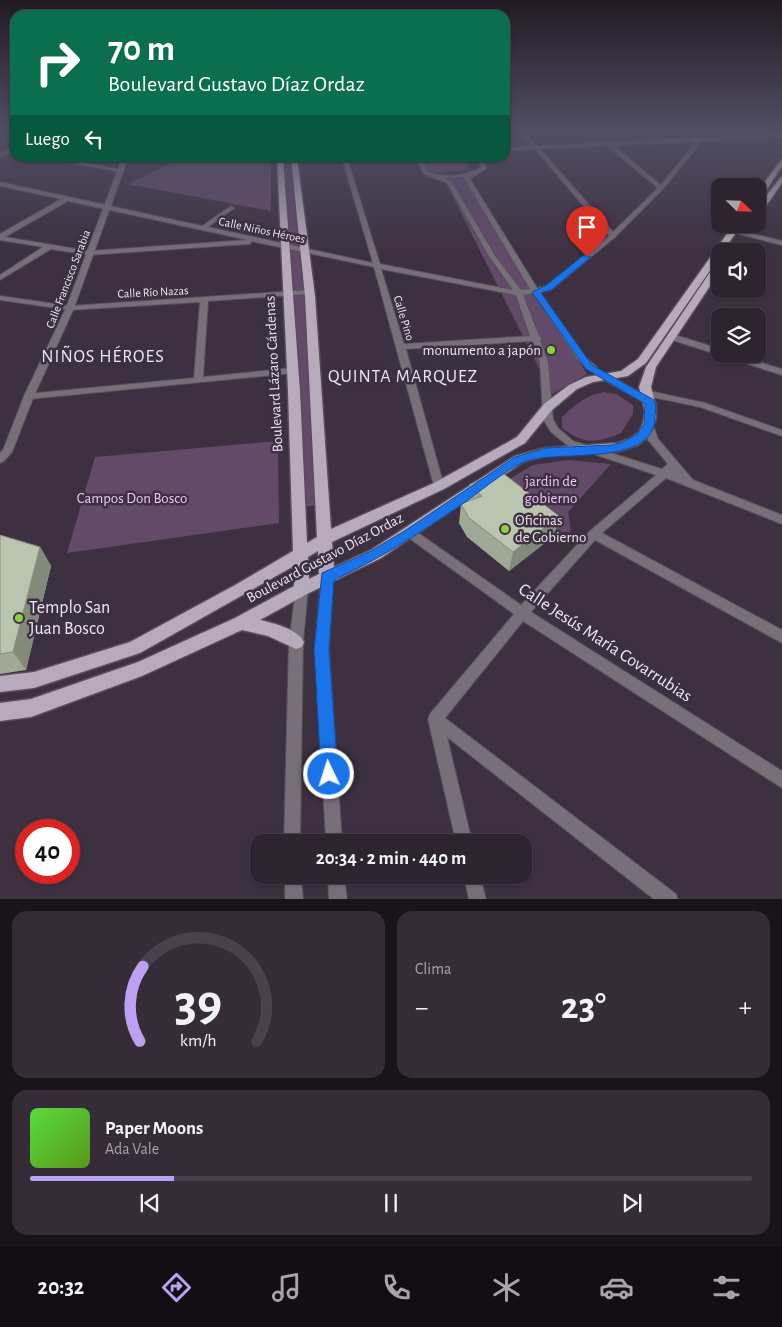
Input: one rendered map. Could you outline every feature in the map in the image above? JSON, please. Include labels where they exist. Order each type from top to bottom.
[{"type":"main road","name":"Boulevard Lázaro Cárdenas","points":[[281,171],[302,589]]},
{"type":"main road","points":[[295,171],[308,292],[327,577]]},
{"type":"main road","points":[[766,184],[775,171]]},
{"type":"main road","points":[[766,200],[782,178]]},
{"type":"main road","name":"Boulevard Gustavo Díaz Ordaz","points":[[0,684],[34,680],[134,648],[242,589],[325,539],[438,486],[521,440],[548,406],[573,387],[590,379],[624,374],[642,361],[735,233]]},
{"type":"main road","points":[[649,424],[646,379],[651,367],[711,278]]},
{"type":"main road","name":"Boulevard Gustavo Díaz Ordaz","points":[[0,712],[31,708],[142,668],[241,623],[302,589],[376,554],[520,459],[546,452],[611,449],[627,445],[641,436],[649,424]]},
{"type":"main road","points":[[241,623],[271,630],[296,642]]},
{"type":"street","name":"Calle Francisco Sarabia","points":[[0,459],[7,452],[29,396],[70,308],[88,253],[107,208],[120,171]]},
{"type":"street","name":"Calle Pino","points":[[349,171],[401,347],[438,486]]},
{"type":"street","points":[[425,171],[449,182],[492,256],[519,293],[537,338],[544,362],[548,419],[554,430],[570,443],[690,482],[782,520]]},
{"type":"street","points":[[480,171],[467,178],[536,292],[589,367],[604,377],[648,398],[702,405],[782,433]]},
{"type":"street","points":[[557,171],[613,236]]},
{"type":"street","points":[[641,171],[661,188]]},
{"type":"street","points":[[536,292],[548,288],[613,236],[661,188],[675,171]]},
{"type":"street","points":[[435,177],[473,176]]},
{"type":"street","name":"Calle Niños Héroes","points":[[0,184],[377,266],[519,293],[536,292]]},
{"type":"street","points":[[0,238],[66,199]]},
{"type":"street","points":[[202,229],[231,208]]},
{"type":"street","points":[[753,233],[782,243]]},
{"type":"street","points":[[0,238],[88,253],[263,241]]},
{"type":"street","points":[[0,278],[50,246]]},
{"type":"street","name":"Calle Río Nazas","points":[[0,298],[70,308],[308,292]]},
{"type":"street","points":[[198,380],[204,300]]},
{"type":"street","points":[[672,337],[711,349]]},
{"type":"street","points":[[401,347],[537,338]]},
{"type":"street","points":[[754,363],[782,372]]},
{"type":"street","points":[[29,396],[292,371]]},
{"type":"street","points":[[649,424],[653,440],[690,482]]},
{"type":"street","points":[[435,719],[522,613],[594,534],[674,464]]},
{"type":"street","name":"Calle Jesús María Covarrubias","points":[[410,533],[522,613],[782,780]]},
{"type":"street","points":[[594,534],[782,637]]},
{"type":"street","points":[[327,577],[322,649],[334,834]]},
{"type":"street","points":[[292,834],[296,642],[302,589]]},
{"type":"street","points":[[435,719],[462,834]]},
{"type":"street","points":[[435,719],[669,899]]},
{"type":"street","points":[[293,884],[294,899]]},
{"type":"street","points":[[337,884],[338,899]]},
{"type":"street","points":[[474,884],[478,899]]},
{"type":"green space","points":[[155,171],[271,171],[271,211],[128,184]]},
{"type":"green space","points":[[284,171],[295,171],[307,296],[322,505],[303,507],[293,298]]},
{"type":"green space","points":[[429,171],[458,171],[433,173]]},
{"type":"green space","points":[[467,178],[587,374],[552,394],[444,179]]},
{"type":"green space","points":[[604,392],[616,394],[633,405],[633,414],[621,433],[605,439],[591,441],[570,434],[562,428],[562,417],[572,408],[586,398]]},
{"type":"green space","name":"Campos Don Bosco","points":[[278,441],[279,523],[67,553],[95,457]]},
{"type":"green space","name":"jardin de gobierno","points":[[568,460],[611,464],[568,512],[571,532],[559,532],[499,485],[533,465]]},
{"type":"building","points":[[500,471],[559,516],[513,552],[469,518],[461,504],[482,496],[469,485]]},
{"type":"building","points":[[0,535],[40,547],[13,652],[0,654]]},
{"type":"place","name":"monumento a japón","points":[[551,350]]},
{"type":"place","name":"Oficinas de Gobierno","points":[[505,529]]},
{"type":"place","name":"Templo San Juan Bosco","points":[[19,618]]},
{"type":"district","name":"NIÑOS HÉROES","points":[[103,357]]},
{"type":"district","name":"QUINTA MARQUEZ","points":[[403,377]]},
{"type":"route","points":[[329,774],[322,649],[327,577],[376,554],[520,459],[546,452],[611,449],[627,445],[641,436],[649,424],[651,403],[634,391],[604,377],[589,367],[536,292],[548,288],[587,257]]}]
